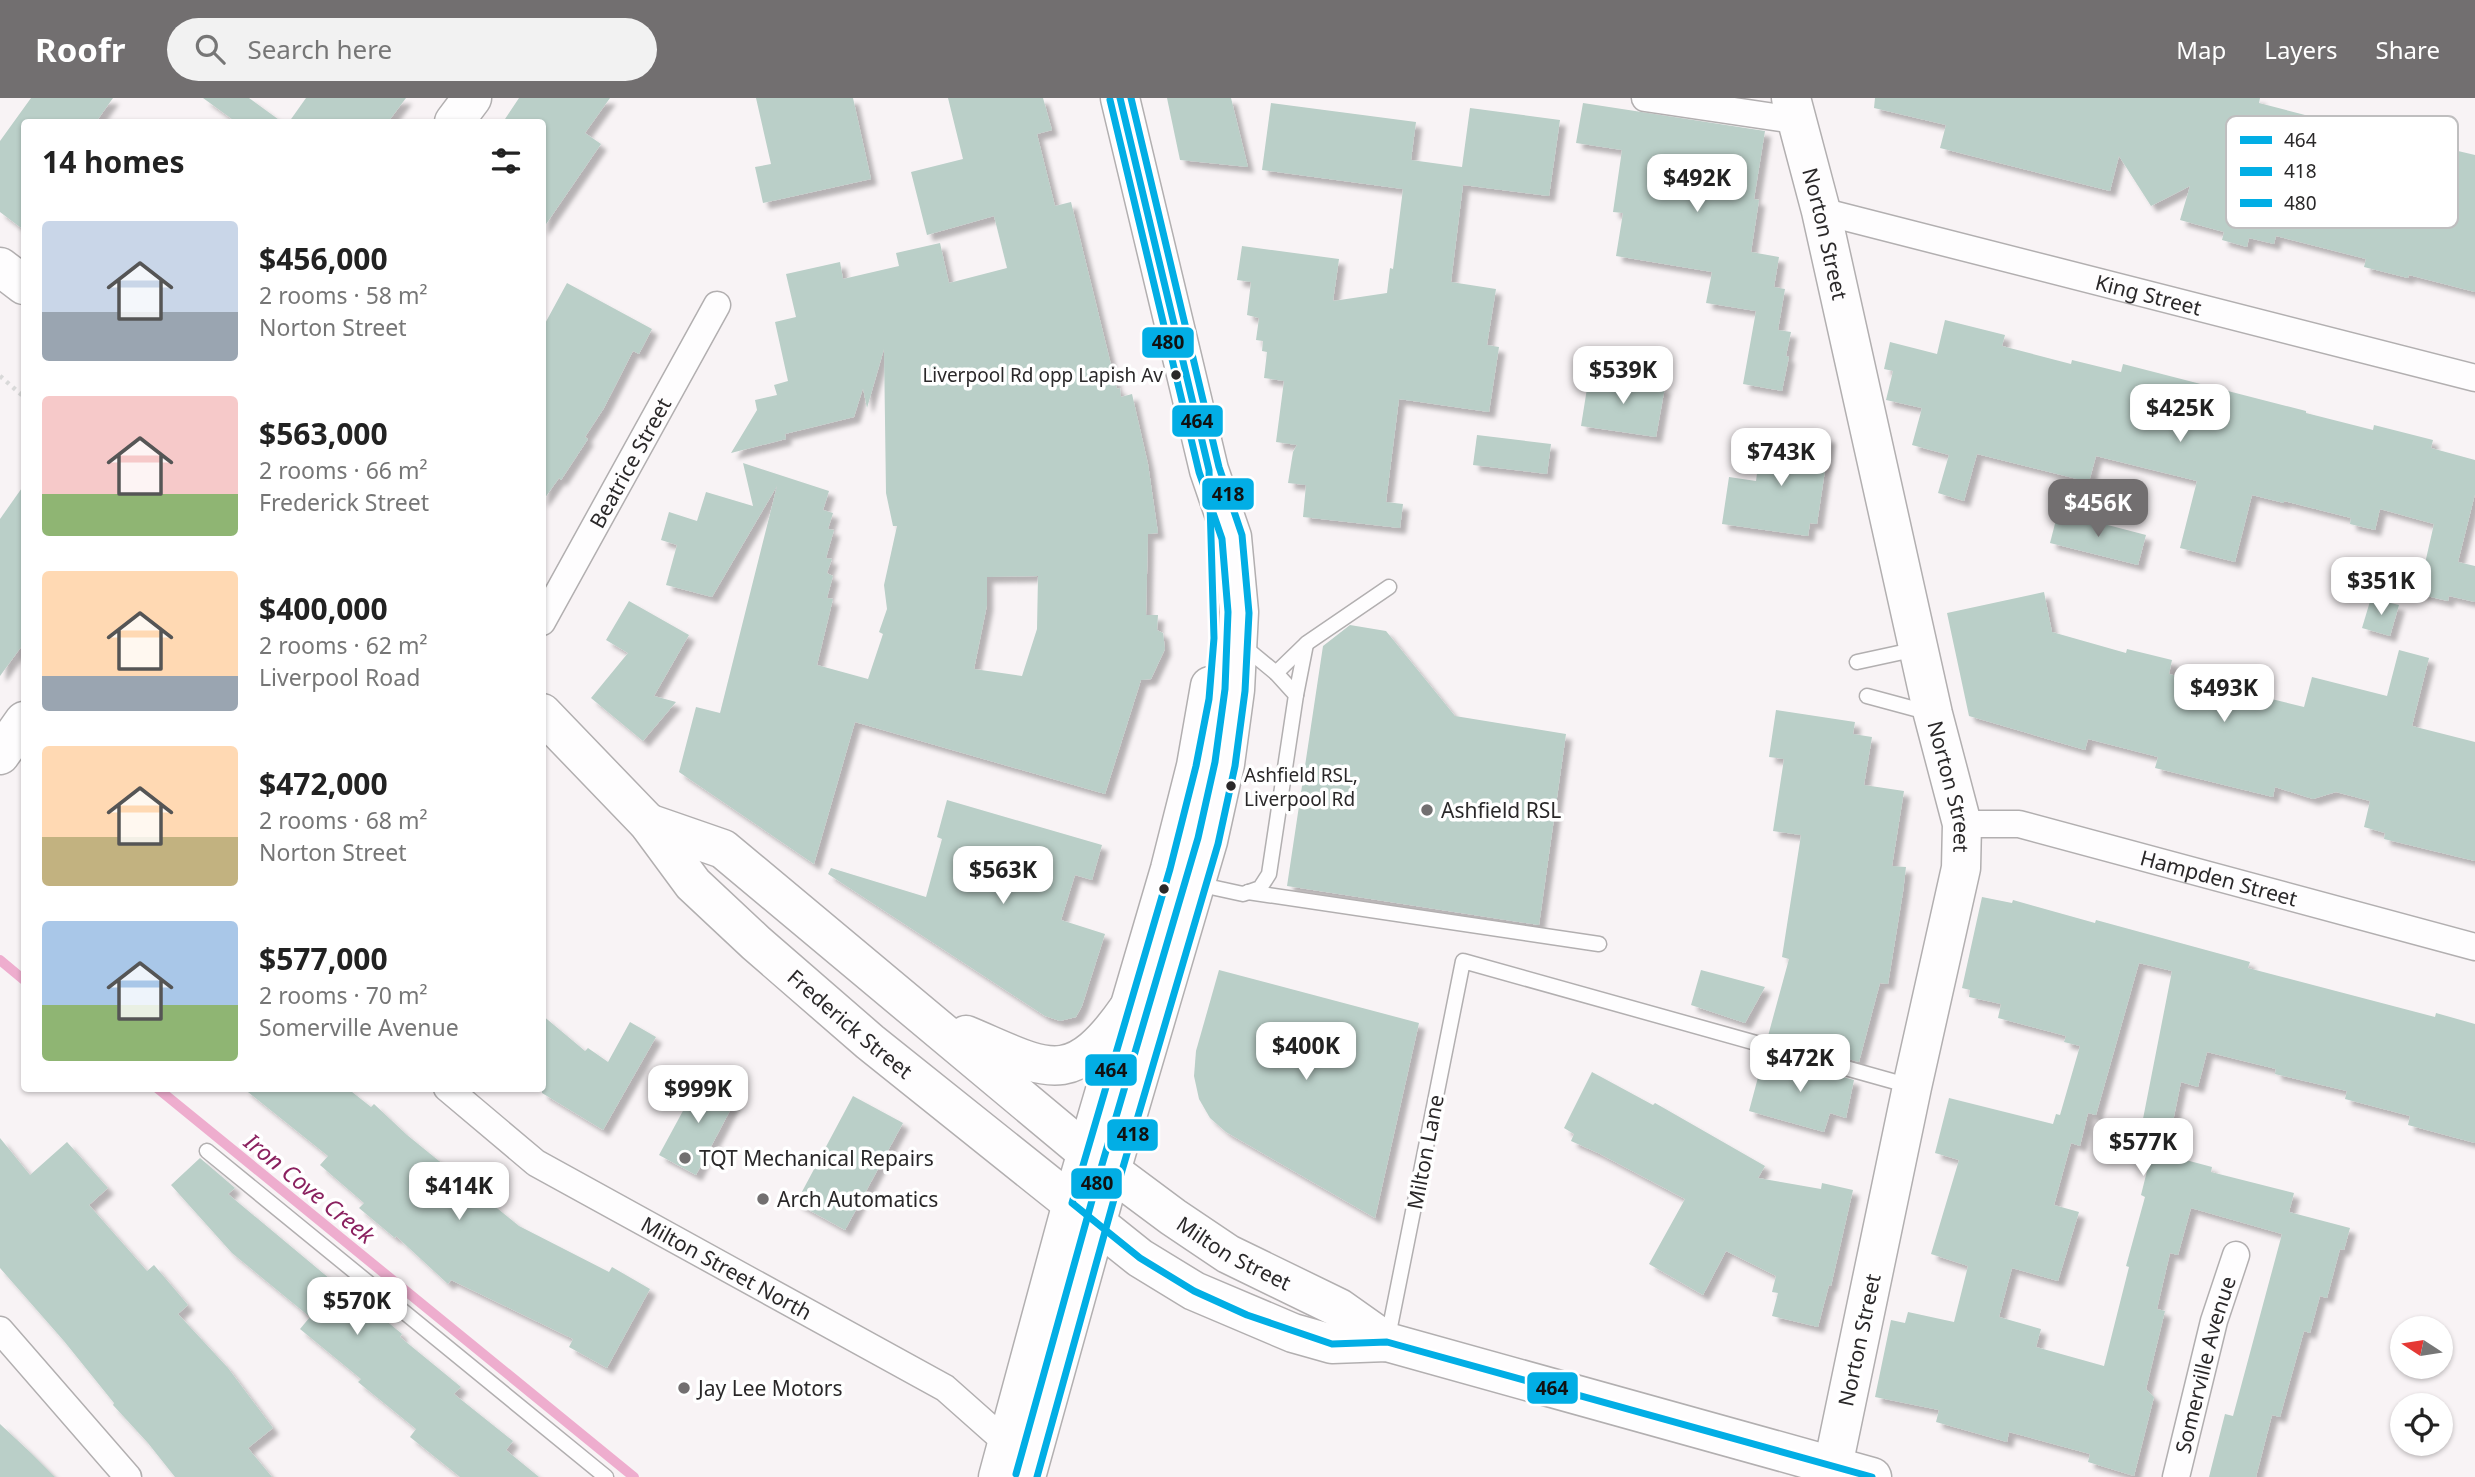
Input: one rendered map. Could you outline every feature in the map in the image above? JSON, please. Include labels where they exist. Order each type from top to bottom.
[{"type":"main road","points":[[456,119],[471,98]]},
{"type":"main road","points":[[1026,1477],[1085,1213],[1099,1162],[1209,841],[1226,764],[1235,690],[1240,612],[1232,537],[1209,470],[1120,98]]},
{"type":"main road","name":"Norton Street","points":[[1793,109],[1821,211],[1933,714],[1962,824],[1961,868],[1831,1472]]},
{"type":"main road","points":[[0,267],[21,283]]},
{"type":"main road","points":[[1099,1162],[1128,1009],[1170,869],[1196,766],[1209,699],[1214,638],[1209,470]]},
{"type":"main road","name":"Frederick Street","points":[[546,717],[648,823],[693,884],[756,943],[870,1042],[1085,1213]]},
{"type":"main road","name":"Frederick Street","points":[[648,823],[723,849],[1099,1162]]},
{"type":"main road","points":[[929,1020],[1035,1064],[1051,1067],[1067,1064],[1097,1048],[1128,1009]]},
{"type":"main road","name":"Milton Street","points":[[1099,1162],[1228,1254],[1339,1308],[1387,1342]]},
{"type":"main road","points":[[1002,1460],[1085,1213]]},
{"type":"main road","name":"Milton Street","points":[[1085,1213],[1140,1258],[1194,1292],[1293,1333],[1332,1344],[1387,1342],[1831,1472],[1872,1477]]},
{"type":"street","points":[[1645,98],[1793,109]]},
{"type":"street","name":"King Street","points":[[1821,211],[2475,378]]},
{"type":"street","name":"Beatrice Street","points":[[546,615],[717,304]]},
{"type":"street","name":"Hampden Street","points":[[1962,824],[2019,824],[2475,947]]},
{"type":"street","name":"Milton Street North","points":[[452,1092],[536,1163],[945,1388],[1002,1460]]},
{"type":"street","name":"Somerville Avenue","points":[[2176,1477],[2214,1321],[2236,1255]]},
{"type":"street","points":[[0,1330],[128,1477]]},
{"type":"lane","points":[[1276,673],[1307,643],[1389,587]]},
{"type":"lane","points":[[1238,641],[1276,673],[1296,695]]},
{"type":"lane","points":[[1196,884],[1243,894],[1260,888],[1269,873],[1296,695],[1307,643]]},
{"type":"lane","points":[[1857,662],[1919,649]]},
{"type":"lane","points":[[1867,696],[1933,714]]},
{"type":"lane","points":[[1248,892],[1599,944]]},
{"type":"lane","name":"Milton Lane","points":[[1387,1342],[1463,961],[1912,1087]]},
{"type":"lane","points":[[207,1151],[606,1477]]},
{"type":"path","points":[[0,376],[21,394]]},
{"type":"building","points":[[31,98],[113,98],[98,119],[21,119],[21,228],[0,212],[0,141]]},
{"type":"building","points":[[203,98],[249,98],[278,119],[232,119]]},
{"type":"building","points":[[306,98],[406,98],[390,119],[291,119]]},
{"type":"building","points":[[519,98],[610,98],[585,133],[601,144],[546,224],[546,119],[505,119]]},
{"type":"building","points":[[756,98],[853,98],[871,179],[763,203],[755,167],[771,164]]},
{"type":"building","points":[[948,98],[1043,98],[1052,130],[1037,134],[1055,206],[1071,202],[1117,389],[1120,388],[1121,397],[1132,394],[1148,464],[1158,533],[1148,534],[1146,615],[1158,615],[1157,630],[1163,633],[1165,649],[1151,679],[1141,680],[1105,794],[855,722],[814,864],[679,772],[696,707],[720,713],[777,486],[712,597],[666,585],[677,545],[661,540],[669,512],[697,521],[706,492],[753,506],[743,463],[829,491],[823,510],[833,513],[828,529],[834,530],[826,558],[832,559],[827,573],[833,576],[827,598],[833,599],[817,665],[868,679],[883,634],[879,632],[887,609],[884,585],[897,526],[893,526],[886,493],[884,349],[867,408],[863,388],[854,417],[785,434],[786,439],[731,453],[757,410],[755,400],[777,395],[774,385],[788,381],[775,322],[796,317],[786,274],[840,262],[843,279],[899,266],[896,253],[940,243],[949,283],[1007,268],[994,216],[927,235],[911,172],[963,159]],"holes":[[[1038,576],[1037,629],[1022,676],[974,669],[987,605],[987,577]]]},
{"type":"building","points":[[1167,98],[1231,98],[1248,167],[1180,160]]},
{"type":"building","points":[[1875,98],[2260,98],[2259,103],[2305,115],[2226,116],[2226,228],[2458,228],[2458,151],[2475,155],[2475,292],[2364,267],[2366,259],[2276,236],[2274,244],[2249,238],[2247,247],[2222,240],[2224,232],[2180,220],[2190,186],[2151,206],[2119,156],[2110,191],[1940,148],[1946,125],[1874,108]]},
{"type":"building","points":[[1271,103],[1416,122],[1411,160],[1462,167],[1470,108],[1560,120],[1549,196],[1463,185],[1451,282],[1496,289],[1487,345],[1499,347],[1489,412],[1399,399],[1386,502],[1403,504],[1400,528],[1303,517],[1306,485],[1288,483],[1293,452],[1297,445],[1276,442],[1284,381],[1264,378],[1267,352],[1262,351],[1263,341],[1256,340],[1259,318],[1247,315],[1251,282],[1237,280],[1242,246],[1339,259],[1333,301],[1387,293],[1390,268],[1393,269],[1403,189],[1262,170]]},
{"type":"building","points":[[1583,103],[1765,131],[1754,199],[1759,200],[1751,252],[1779,257],[1774,287],[1785,289],[1778,330],[1791,332],[1782,391],[1743,384],[1756,311],[1706,303],[1712,272],[1616,256],[1623,213],[1613,212],[1622,150],[1576,143]]},
{"type":"building","points":[[567,283],[652,329],[639,354],[633,351],[604,408],[585,437],[588,439],[561,480],[559,478],[546,496],[546,322]]},
{"type":"building","points":[[1945,320],[2005,335],[2002,346],[2071,364],[2072,360],[2121,372],[2123,364],[2373,430],[2374,425],[2433,440],[2431,448],[2475,460],[2475,494],[2458,562],[2475,566],[2475,602],[2449,596],[2448,601],[2418,594],[2434,524],[2380,509],[2375,530],[2350,524],[2351,518],[2252,495],[2235,562],[2180,548],[2197,481],[2096,456],[2089,482],[1977,454],[1964,501],[1938,493],[1949,455],[1912,445],[1922,408],[1886,400],[1893,371],[1884,369],[1890,342],[1937,354]]},
{"type":"building","points":[[1589,376],[1665,387],[1656,437],[1581,426]]},
{"type":"building","points":[[1785,431],[1830,437],[1817,524],[1810,523],[1808,536],[1722,524],[1729,477],[1756,481],[1760,450],[1781,453]]},
{"type":"building","points":[[1477,435],[1551,444],[1547,474],[1473,465]]},
{"type":"building","points":[[21,489],[21,647],[0,676],[0,519]]},
{"type":"building","points":[[2058,512],[2146,535],[2138,565],[2050,543]]},
{"type":"building","points":[[2044,592],[2052,632],[2126,653],[2127,649],[2172,660],[2169,674],[2304,707],[2312,677],[2387,696],[2399,650],[2429,658],[2412,726],[2475,742],[2475,861],[2384,839],[2385,833],[2364,827],[2370,801],[2336,792],[2313,799],[2275,787],[2273,797],[2155,768],[2158,757],[2088,739],[2085,750],[1969,716],[1947,613]]},
{"type":"building","points":[[2371,598],[2399,605],[2390,636],[2362,628]]},
{"type":"building","points":[[629,601],[689,635],[654,696],[676,702],[643,741],[591,698],[628,653],[606,640]]},
{"type":"building","name":"Ashfield RSL","points":[[1350,625],[1386,631],[1455,716],[1566,734],[1539,925],[1287,886],[1323,646]]},
{"type":"building","points":[[1776,710],[1855,722],[1853,734],[1872,737],[1864,785],[1904,791],[1892,866],[1906,867],[1888,984],[1880,983],[1859,1062],[1768,1036],[1789,959],[1782,957],[1801,835],[1773,831],[1784,759],[1769,757]]},
{"type":"building","points":[[947,800],[1102,845],[1092,880],[1075,875],[1061,920],[1105,934],[1076,1017],[1060,1021],[1045,1016],[828,874],[831,868],[926,897],[942,839],[937,837]]},
{"type":"building","points":[[1982,897],[2012,903],[2013,900],[2095,923],[2096,920],[2250,962],[2248,968],[2435,1017],[2436,1013],[2475,1024],[2475,1143],[2408,1125],[2410,1116],[2345,1099],[2347,1091],[2275,1074],[2276,1069],[2207,1052],[2198,1087],[2181,1082],[2170,1136],[2141,1129],[2172,971],[2139,963],[2096,1115],[2088,1113],[2080,1146],[2071,1143],[2054,1205],[2079,1212],[2058,1281],[2012,1268],[1999,1317],[2041,1329],[2036,1347],[2104,1366],[2129,1267],[2126,1266],[2145,1197],[2141,1195],[2152,1151],[2212,1167],[2211,1172],[2294,1193],[2289,1212],[2350,1228],[2344,1250],[2340,1249],[2327,1298],[2320,1296],[2310,1333],[2304,1331],[2280,1417],[2272,1415],[2256,1477],[2209,1477],[2225,1414],[2233,1416],[2282,1234],[2191,1208],[2178,1255],[2170,1253],[2157,1309],[2165,1311],[2146,1389],[2154,1397],[2134,1476],[2088,1462],[2090,1454],[2009,1432],[2007,1442],[1936,1422],[1939,1410],[1875,1397],[1891,1320],[1905,1323],[1908,1312],[1954,1322],[1968,1266],[1931,1254],[1959,1160],[1935,1153],[1949,1098],[2053,1124],[2056,1114],[2060,1115],[2080,1046],[2064,1042],[2066,1036],[1998,1018],[2001,1004],[1969,997],[1970,990],[1962,988]]},
{"type":"building","points":[[1219,970],[1419,1023],[1375,1218],[1226,1132],[1210,1118],[1199,1099],[1194,1076],[1196,1051]]},
{"type":"building","points":[[1701,970],[1765,987],[1745,1023],[1691,1005]]},
{"type":"building","points":[[546,1018],[585,1051],[588,1048],[608,1062],[630,1022],[656,1037],[603,1130],[542,1093],[546,1092]]},
{"type":"building","points":[[1764,1055],[1854,1080],[1846,1118],[1830,1113],[1824,1132],[1749,1111]]},
{"type":"building","points":[[1592,1072],[1653,1105],[1655,1103],[1765,1166],[1758,1178],[1821,1189],[1822,1183],[1853,1190],[1831,1286],[1829,1285],[1818,1327],[1772,1316],[1778,1293],[1772,1292],[1776,1276],[1726,1251],[1703,1295],[1649,1264],[1685,1199],[1571,1141],[1574,1134],[1564,1128]]},
{"type":"building","points":[[703,1074],[727,1088],[734,1103],[696,1175],[659,1155]]},
{"type":"building","points":[[248,1092],[352,1092],[371,1107],[374,1104],[407,1135],[519,1226],[609,1272],[612,1267],[650,1289],[607,1368],[569,1347],[573,1339],[451,1280],[448,1284],[396,1236],[395,1238],[359,1208],[364,1203],[320,1165],[328,1156]]},
{"type":"building","points":[[853,1096],[903,1123],[845,1230],[796,1203]]},
{"type":"building","points":[[0,1138],[30,1175],[67,1142],[108,1188],[89,1205],[147,1271],[154,1265],[188,1305],[178,1314],[228,1368],[273,1428],[248,1448],[272,1477],[175,1477],[113,1405],[64,1341],[0,1268]]},
{"type":"building","points":[[200,1158],[235,1188],[228,1194],[336,1284],[338,1281],[402,1334],[400,1337],[461,1387],[454,1394],[513,1441],[506,1450],[539,1477],[460,1477],[410,1437],[416,1429],[358,1382],[361,1379],[300,1329],[310,1317],[232,1253],[171,1185]]},
{"type":"building","points":[[0,1424],[31,1453],[55,1477],[0,1477]]},
{"type":"waterway","name":"Iron Cove Creek","points":[[0,960],[21,978]]},
{"type":"waterway","name":"Iron Cove Creek","points":[[162,1092],[634,1477]]},
{"type":"transit line","name":"464","points":[[1120,98],[1209,470],[1214,638],[1209,699],[1196,766],[1170,869],[1072,1203],[1140,1258],[1194,1291],[1247,1315],[1332,1344],[1387,1342],[1872,1477]]},
{"type":"transit line","name":"418","points":[[1037,1477],[1121,1174],[1218,844],[1235,766],[1245,691],[1249,613],[1242,535],[1219,467],[1131,98]]},
{"type":"transit line","name":"480","points":[[1016,1474],[1101,1168],[1198,838],[1215,762],[1225,689],[1228,612],[1222,539],[1199,472],[1110,100]]},
{"type":"place","name":"Liverpool Rd opp Lapish Av","points":[[1176,375]]},
{"type":"place","name":"Ashfield RSL, Liverpool Rd","points":[[1231,786]]},
{"type":"place","name":"Ashfield RSL","points":[[1427,810]]},
{"type":"place","name":"TQT Mechanical Repairs","points":[[685,1158]]},
{"type":"place","name":"Arch Automatics","points":[[763,1199]]},
{"type":"place","name":"Jay Lee Motors","points":[[684,1388]]}]
